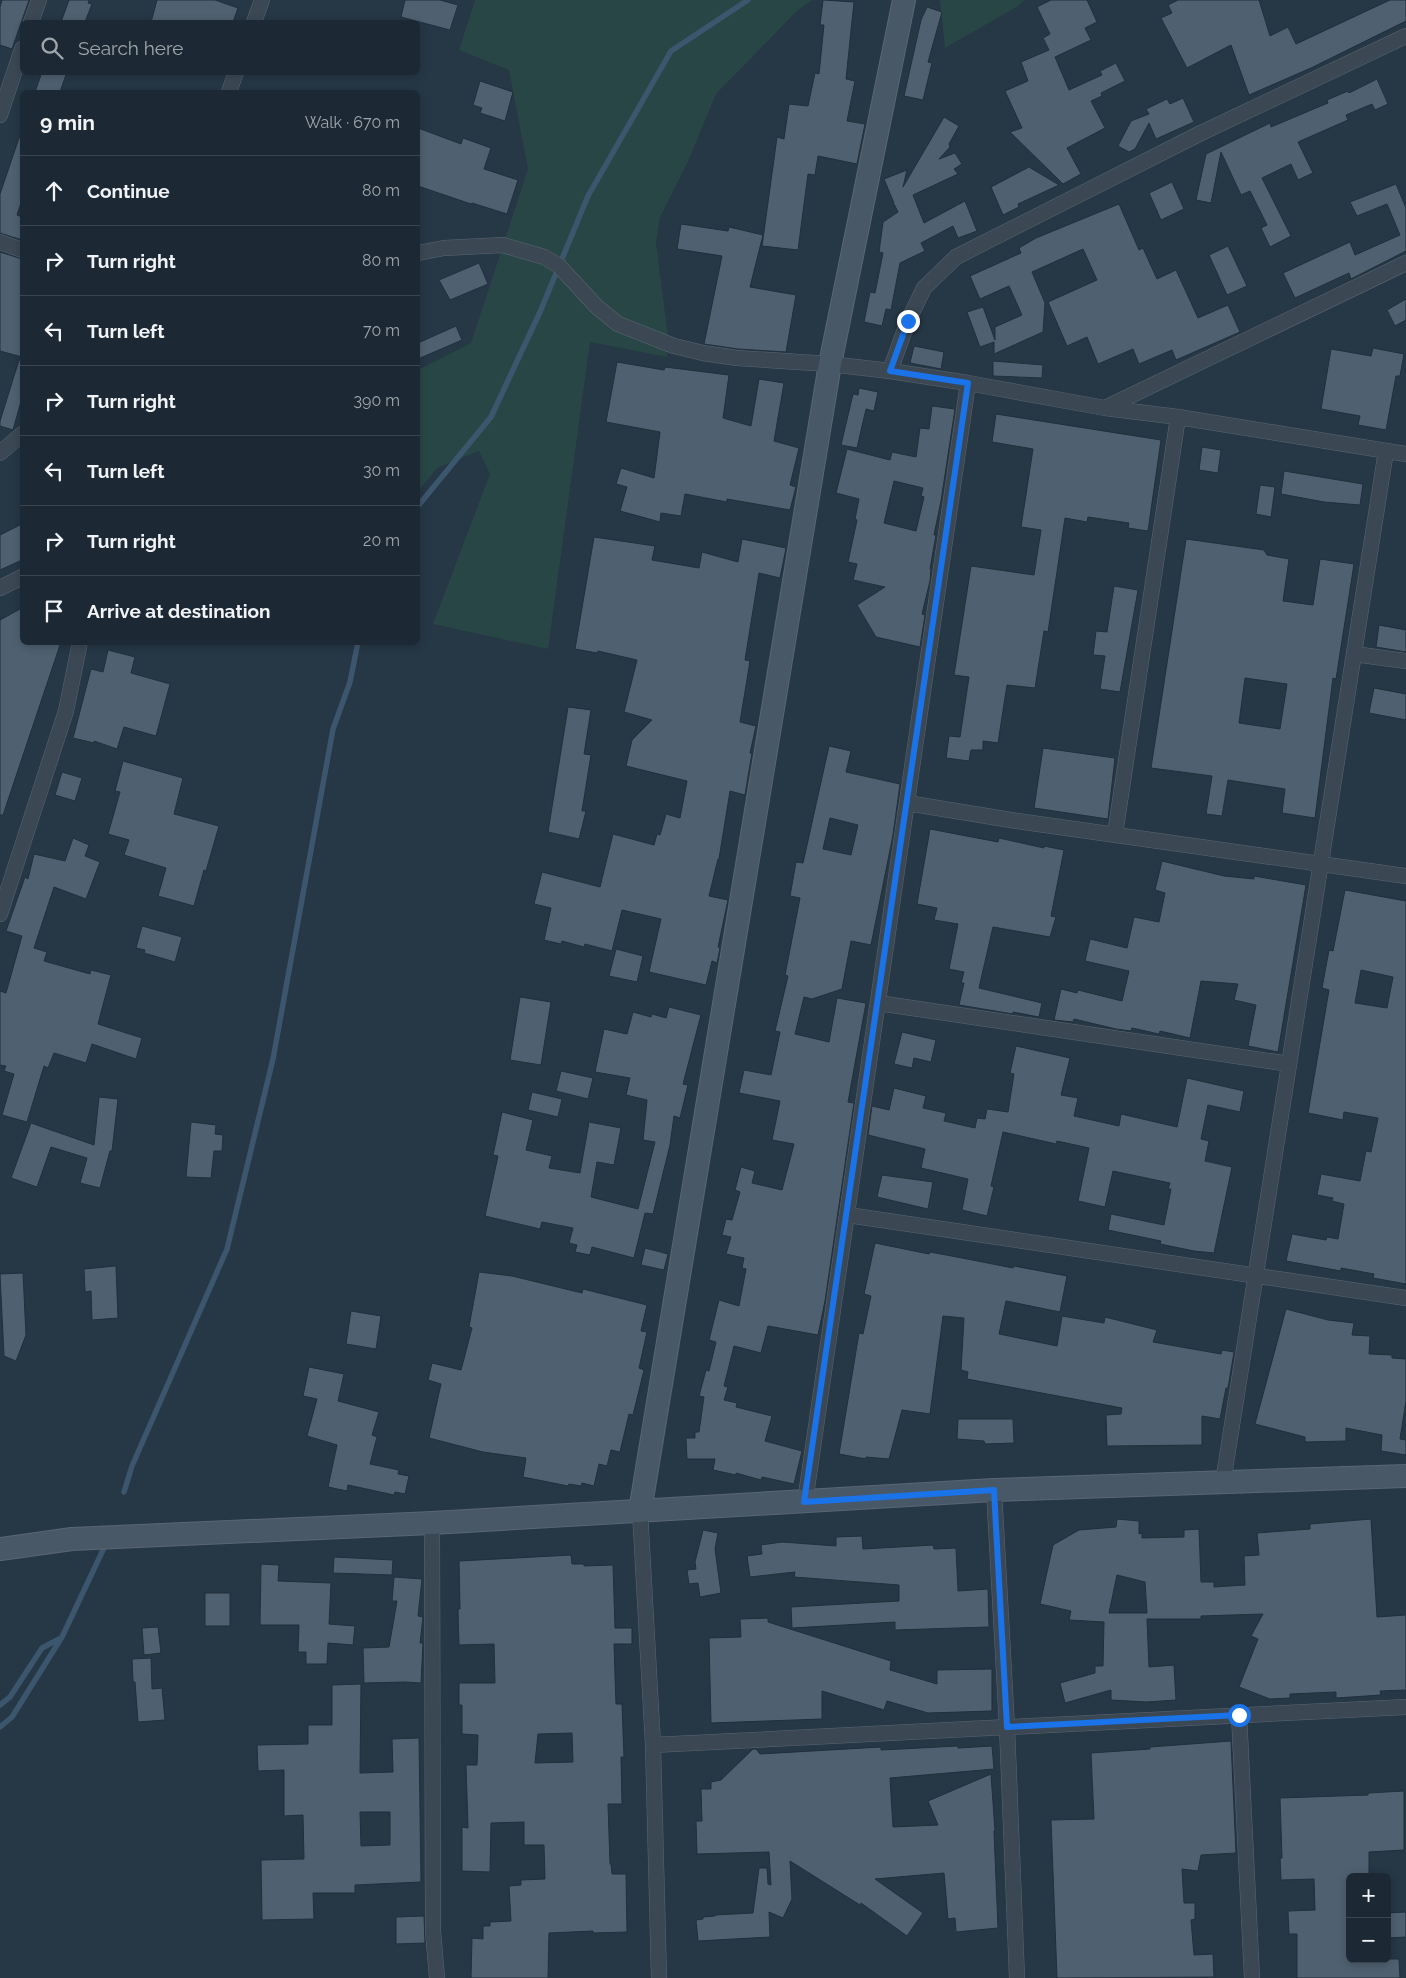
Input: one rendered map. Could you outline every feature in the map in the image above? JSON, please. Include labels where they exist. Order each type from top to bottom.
[{"type":"street","points":[[32,20],[39,0]]},
{"type":"street","points":[[255,20],[262,0]]},
{"type":"street","points":[[659,1978],[653,1745],[640,1511],[830,364],[904,0]]},
{"type":"street","points":[[890,371],[908,321],[924,288],[956,257],[1201,133],[1406,36]]},
{"type":"street","points":[[0,115],[20,55]]},
{"type":"street","points":[[230,90],[235,75]]},
{"type":"street","points":[[0,242],[20,249]]},
{"type":"street","points":[[420,253],[444,248],[503,245],[544,257],[559,266],[597,306],[618,324],[674,346],[703,353],[737,358],[830,364],[890,371],[1105,408],[1178,417],[1406,454]]},
{"type":"street","points":[[1105,408],[1406,263]]},
{"type":"street","points":[[804,1502],[848,1215],[968,383]]},
{"type":"street","points":[[1115,834],[1178,417]]},
{"type":"street","points":[[0,453],[20,436]]},
{"type":"street","points":[[1223,1482],[1386,450]]},
{"type":"street","points":[[0,588],[20,578]]},
{"type":"street","points":[[0,914],[66,711],[79,645]]},
{"type":"street","points":[[1354,654],[1406,661]]},
{"type":"street","points":[[907,803],[1406,876]]},
{"type":"street","points":[[878,1003],[1289,1064]]},
{"type":"street","points":[[848,1215],[1406,1298]]},
{"type":"street","points":[[0,1549],[72,1539],[432,1523],[994,1490],[1406,1476]]},
{"type":"street","points":[[994,1490],[1007,1727],[1017,1978]]},
{"type":"street","points":[[432,1523],[433,1931],[437,1978]]},
{"type":"street","points":[[653,1745],[1406,1707]]},
{"type":"street","points":[[1239,1715],[1252,1978]]},
{"type":"green space","points":[[475,0],[812,0],[797,11],[716,94],[689,159],[660,217],[656,243],[669,345],[667,357],[590,342],[548,649],[433,624],[490,474],[479,451],[437,468],[420,489],[420,369],[471,343],[528,169],[509,70],[459,50]]},
{"type":"green space","points":[[940,0],[1024,0],[1018,6],[945,48]]},
{"type":"building","points":[[2,0],[29,0],[22,20],[20,20],[20,26],[12,49],[0,45],[0,7]]},
{"type":"building","points":[[69,0],[89,0],[88,3],[92,4],[86,20],[62,20]]},
{"type":"building","points":[[157,0],[215,0],[238,8],[234,20],[152,20]]},
{"type":"building","points":[[405,0],[440,0],[458,5],[450,30],[420,22],[420,20],[401,17]]},
{"type":"building","points":[[823,0],[854,2],[846,79],[855,81],[847,121],[865,124],[857,164],[818,156],[815,175],[808,174],[798,250],[762,246],[777,137],[784,139],[789,104],[808,106],[815,73],[819,74],[824,25],[820,25]]},
{"type":"building","points":[[1051,0],[1087,0],[1097,22],[1085,28],[1091,40],[1055,57],[1069,90],[1102,75],[1100,71],[1116,63],[1125,81],[1101,93],[1102,96],[1091,101],[1105,128],[1067,148],[1081,174],[1063,184],[1010,132],[1022,128],[1005,91],[1028,81],[1021,62],[1049,50],[1043,38],[1050,34],[1037,7]]},
{"type":"building","points":[[1178,0],[1259,0],[1270,36],[1288,27],[1296,44],[1390,0],[1406,0],[1406,21],[1311,68],[1249,95],[1231,45],[1187,68],[1161,18],[1172,13],[1168,5]]},
{"type":"building","points":[[927,7],[942,12],[928,62],[932,63],[923,100],[904,96],[921,20]]},
{"type":"building","points":[[41,75],[66,75],[61,90],[36,90]]},
{"type":"building","points":[[1377,79],[1388,104],[1375,110],[1372,104],[1346,115],[1348,120],[1298,142],[1313,173],[1298,180],[1291,164],[1262,178],[1291,236],[1270,247],[1261,228],[1267,225],[1250,191],[1241,195],[1221,152],[1211,203],[1196,200],[1206,154],[1270,123],[1271,127],[1328,103],[1327,100],[1348,91],[1349,93]]},
{"type":"building","points":[[480,81],[513,92],[505,121],[480,113],[482,108],[473,105]]},
{"type":"building","points":[[1183,98],[1194,122],[1156,139],[1149,123],[1135,149],[1129,152],[1118,146],[1131,121],[1149,114],[1146,109],[1167,99],[1170,104]]},
{"type":"building","points":[[944,117],[959,126],[949,144],[950,147],[939,159],[955,153],[962,164],[954,169],[958,174],[913,195],[924,223],[965,201],[977,231],[958,238],[953,226],[921,243],[925,251],[900,263],[891,310],[886,309],[882,326],[864,322],[870,292],[875,293],[883,253],[879,252],[883,222],[898,212],[884,179],[907,170],[903,187]]},
{"type":"building","points":[[420,129],[461,144],[463,138],[491,148],[484,169],[518,180],[507,214],[420,187]]},
{"type":"building","points":[[20,135],[20,206],[17,215],[20,216],[20,239],[0,233],[0,194]]},
{"type":"building","points":[[1029,167],[1059,185],[1018,204],[1019,207],[1003,215],[991,187]]},
{"type":"building","points":[[1172,182],[1184,209],[1161,220],[1149,193]]},
{"type":"building","points":[[1396,184],[1406,208],[1406,251],[1351,279],[1349,273],[1295,298],[1283,273],[1350,242],[1355,255],[1400,235],[1387,204],[1357,216],[1350,202]]},
{"type":"building","points":[[1119,204],[1139,250],[1143,248],[1157,279],[1176,270],[1198,318],[1228,305],[1240,332],[1176,360],[1172,350],[1139,364],[1133,349],[1098,364],[1087,337],[1067,346],[1048,302],[1097,280],[1083,249],[1032,272],[1045,303],[1043,332],[994,354],[994,342],[980,347],[967,312],[983,307],[995,340],[995,327],[1022,315],[1009,286],[980,299],[970,276],[1021,253],[1019,248],[1036,238]]},
{"type":"building","points":[[681,224],[728,231],[729,227],[763,235],[750,287],[796,295],[786,352],[738,349],[704,344],[722,256],[677,249]]},
{"type":"building","points":[[1228,246],[1247,286],[1227,295],[1209,255]]},
{"type":"building","points":[[0,252],[20,258],[20,356],[0,351]]},
{"type":"building","points":[[479,263],[488,284],[450,300],[439,280]]},
{"type":"building","points":[[1406,299],[1406,320],[1395,326],[1387,310]]},
{"type":"building","points":[[456,326],[462,340],[420,358],[420,342]]},
{"type":"building","points":[[914,346],[944,352],[941,369],[910,363]]},
{"type":"building","points":[[1373,348],[1404,354],[1400,376],[1396,376],[1386,430],[1358,425],[1360,416],[1321,409],[1331,349],[1371,356]]},
{"type":"building","points":[[20,360],[20,405],[13,430],[0,426]]},
{"type":"building","points":[[993,361],[1043,365],[1042,378],[993,376]]},
{"type":"building","points":[[617,362],[664,370],[665,367],[729,375],[723,418],[751,426],[759,379],[784,383],[774,441],[799,448],[790,485],[796,487],[790,510],[727,499],[727,502],[685,494],[681,516],[661,513],[660,522],[620,511],[627,487],[616,484],[621,468],[654,478],[660,432],[606,422]]},
{"type":"building","points":[[859,388],[878,392],[874,411],[866,409],[857,448],[841,445],[853,394],[858,395]]},
{"type":"building","points":[[932,406],[955,409],[934,535],[936,535],[930,569],[930,581],[922,614],[925,615],[920,647],[876,637],[857,605],[885,587],[853,580],[857,564],[848,562],[857,520],[855,519],[859,499],[836,493],[847,449],[890,460],[892,452],[916,457],[920,428],[929,429]],"holes":[[[894,481],[923,488],[921,496],[924,497],[916,531],[884,523]]]},
{"type":"building","points":[[996,414],[1161,440],[1148,531],[1128,528],[1129,523],[1088,517],[1087,522],[1065,518],[1048,632],[1044,631],[1035,688],[1007,685],[998,743],[983,741],[983,750],[971,750],[969,761],[946,758],[949,736],[960,737],[969,677],[954,675],[971,566],[1034,575],[1041,530],[1021,527],[1033,449],[992,442]]},
{"type":"building","points":[[1202,447],[1221,450],[1218,473],[1199,470]]},
{"type":"building","points":[[1284,471],[1363,484],[1360,505],[1324,502],[1281,494]]},
{"type":"building","points":[[1260,485],[1275,487],[1271,517],[1256,514]]},
{"type":"building","points":[[20,525],[20,561],[0,570],[0,535]]},
{"type":"building","points":[[594,537],[655,546],[652,560],[699,568],[702,552],[738,562],[742,539],[786,548],[780,578],[759,573],[745,660],[750,661],[740,722],[756,726],[750,753],[752,753],[745,795],[730,791],[719,859],[709,896],[728,900],[718,947],[720,948],[717,963],[712,961],[706,985],[649,972],[661,919],[622,910],[612,951],[585,944],[584,947],[562,941],[561,944],[544,940],[551,908],[534,904],[542,872],[600,887],[613,834],[654,845],[657,834],[660,835],[666,814],[680,818],[687,781],[626,766],[632,740],[652,720],[624,712],[637,660],[598,651],[597,653],[575,649]]},
{"type":"building","points":[[1186,539],[1264,550],[1267,555],[1289,559],[1283,601],[1313,605],[1320,559],[1354,564],[1336,679],[1333,678],[1315,818],[1282,813],[1285,789],[1228,780],[1222,816],[1206,814],[1212,776],[1151,768]],"holes":[[[1245,678],[1287,684],[1280,729],[1239,723]]]},
{"type":"building","points":[[1114,586],[1138,590],[1120,692],[1100,689],[1105,656],[1093,655],[1096,631],[1107,632]]},
{"type":"building","points":[[20,609],[20,645],[60,645],[3,815],[0,815],[0,620]]},
{"type":"building","points":[[1379,625],[1406,630],[1406,652],[1376,647]]},
{"type":"building","points":[[108,650],[135,657],[131,673],[170,684],[156,736],[124,727],[117,749],[94,741],[94,743],[73,738],[91,669],[103,672]]},
{"type":"building","points":[[1374,688],[1406,694],[1406,720],[1369,713]]},
{"type":"building","points":[[568,707],[591,710],[584,754],[591,755],[582,811],[586,811],[579,839],[548,832]]},
{"type":"building","points":[[829,746],[851,751],[846,772],[900,784],[893,835],[871,945],[851,941],[842,989],[812,999],[804,997],[795,1034],[829,1042],[837,998],[866,1003],[848,1102],[854,1103],[825,1301],[818,1335],[768,1326],[761,1353],[734,1346],[724,1386],[728,1387],[724,1400],[737,1403],[736,1407],[772,1416],[765,1441],[802,1451],[794,1484],[762,1477],[761,1480],[736,1473],[736,1475],[713,1470],[715,1459],[687,1459],[686,1438],[695,1438],[695,1432],[699,1432],[704,1397],[699,1396],[706,1370],[709,1371],[716,1342],[709,1340],[719,1300],[739,1306],[746,1269],[742,1268],[744,1258],[726,1254],[731,1237],[722,1235],[726,1219],[732,1220],[740,1192],[735,1190],[741,1167],[755,1171],[752,1183],[782,1190],[794,1144],[772,1140],[780,1101],[739,1093],[744,1070],[771,1075],[780,1032],[775,1031],[788,976],[785,975],[800,898],[790,896],[796,862],[803,863]],"holes":[[[830,818],[858,825],[851,855],[823,849]]]},
{"type":"building","points":[[1043,748],[1115,758],[1108,819],[1034,808]]},
{"type":"building","points":[[123,761],[183,778],[174,814],[219,826],[194,906],[158,896],[166,868],[124,855],[129,840],[108,834],[120,792],[115,791]]},
{"type":"building","points":[[62,772],[82,778],[75,801],[55,795]]},
{"type":"building","points":[[930,829],[998,842],[999,838],[1044,848],[1044,846],[1064,850],[1051,916],[1056,917],[1050,937],[993,927],[979,988],[1042,1003],[1039,1017],[959,1005],[964,983],[961,983],[964,972],[949,969],[958,924],[934,920],[937,908],[917,904]]},
{"type":"building","points":[[73,838],[89,845],[85,856],[100,862],[86,899],[54,887],[34,948],[47,952],[44,961],[90,974],[91,970],[111,975],[98,1024],[142,1038],[136,1059],[92,1044],[86,1063],[54,1053],[48,1068],[44,1066],[27,1122],[2,1115],[14,1074],[4,1071],[6,1066],[0,1065],[0,991],[6,993],[22,936],[6,931],[25,877],[28,879],[34,854],[65,861]]},
{"type":"building","points":[[1162,861],[1224,876],[1254,879],[1254,876],[1306,885],[1278,1052],[1248,1046],[1256,1005],[1234,1000],[1238,984],[1201,981],[1190,1038],[1160,1031],[1159,1034],[1132,1028],[1131,1031],[1116,1029],[1074,1019],[1073,1022],[1054,1020],[1061,989],[1077,993],[1078,990],[1122,1001],[1129,971],[1085,961],[1090,939],[1127,948],[1134,917],[1159,922],[1165,893],[1155,890]]},
{"type":"building","points":[[1345,890],[1406,901],[1406,1284],[1373,1278],[1374,1274],[1341,1268],[1341,1271],[1286,1261],[1292,1234],[1326,1240],[1327,1237],[1338,1239],[1344,1204],[1332,1201],[1333,1198],[1317,1195],[1321,1174],[1360,1181],[1366,1151],[1371,1152],[1378,1118],[1344,1112],[1343,1120],[1308,1113],[1329,990],[1322,988],[1329,950],[1333,951]],"holes":[[[1361,970],[1393,977],[1387,1008],[1355,1003]]]},
{"type":"building","points":[[142,926],[182,937],[175,962],[144,953],[145,950],[136,948]]},
{"type":"building","points":[[616,949],[643,956],[637,982],[609,976]]},
{"type":"building","points":[[520,997],[551,1002],[541,1065],[510,1060]]},
{"type":"building","points":[[669,1007],[701,1015],[683,1084],[688,1085],[680,1118],[674,1116],[670,1145],[653,1214],[645,1213],[634,1258],[592,1247],[590,1255],[575,1252],[577,1245],[569,1243],[573,1228],[542,1222],[540,1229],[485,1216],[498,1156],[493,1155],[502,1112],[533,1120],[526,1150],[552,1156],[549,1168],[580,1173],[589,1122],[621,1128],[614,1165],[597,1162],[591,1197],[638,1209],[655,1142],[643,1140],[647,1100],[626,1095],[630,1078],[595,1072],[604,1029],[627,1034],[633,1012],[651,1017],[652,1014],[666,1018]]},
{"type":"building","points":[[902,1032],[936,1040],[931,1062],[914,1058],[912,1068],[894,1064]]},
{"type":"building","points":[[1016,1046],[1070,1058],[1061,1095],[1078,1098],[1074,1116],[1119,1126],[1121,1114],[1177,1127],[1187,1078],[1244,1091],[1240,1112],[1208,1105],[1201,1139],[1209,1141],[1205,1161],[1232,1167],[1214,1253],[1160,1244],[1161,1241],[1108,1230],[1111,1214],[1164,1225],[1171,1189],[1168,1189],[1170,1183],[1113,1171],[1105,1207],[1078,1201],[1089,1148],[1057,1141],[1056,1144],[1003,1132],[991,1186],[994,1187],[987,1216],[962,1210],[968,1179],[921,1168],[925,1149],[868,1135],[872,1106],[889,1110],[894,1088],[926,1096],[923,1108],[946,1113],[944,1121],[975,1128],[977,1118],[985,1119],[987,1109],[1008,1112],[1014,1074],[1010,1073]]},
{"type":"building","points":[[561,1071],[593,1078],[588,1099],[556,1091]]},
{"type":"building","points":[[532,1092],[562,1099],[558,1117],[528,1110]]},
{"type":"building","points":[[99,1097],[118,1099],[112,1151],[110,1151],[100,1188],[80,1183],[87,1158],[51,1147],[37,1187],[11,1178],[31,1123],[94,1145]]},
{"type":"building","points":[[191,1122],[216,1125],[215,1134],[223,1135],[222,1151],[214,1151],[211,1178],[186,1177]]},
{"type":"building","points":[[882,1175],[933,1182],[928,1209],[877,1197]]},
{"type":"building","points":[[875,1243],[929,1254],[930,1252],[1067,1276],[1060,1312],[1006,1301],[999,1334],[1057,1346],[1062,1316],[1104,1323],[1105,1317],[1157,1330],[1153,1342],[1221,1354],[1222,1350],[1234,1352],[1220,1419],[1202,1416],[1202,1445],[1107,1446],[1106,1415],[1121,1414],[1122,1408],[967,1379],[968,1372],[961,1370],[964,1318],[943,1316],[930,1414],[902,1410],[889,1459],[866,1457],[866,1459],[839,1454],[859,1333],[863,1334],[871,1296],[864,1294]]},
{"type":"building","points":[[645,1248],[668,1254],[664,1270],[641,1265]]},
{"type":"building","points":[[116,1266],[118,1318],[92,1320],[91,1291],[85,1292],[84,1269]]},
{"type":"building","points":[[479,1272],[512,1276],[582,1293],[583,1289],[647,1305],[641,1331],[647,1332],[639,1368],[644,1370],[633,1415],[629,1414],[620,1452],[611,1450],[607,1466],[599,1464],[594,1486],[582,1483],[581,1486],[569,1484],[568,1486],[523,1477],[526,1458],[483,1452],[429,1438],[441,1384],[428,1380],[432,1363],[461,1370],[472,1328],[469,1327]]},
{"type":"building","points":[[23,1273],[26,1335],[16,1361],[4,1356],[0,1274]]},
{"type":"building","points":[[1286,1309],[1328,1320],[1354,1323],[1352,1335],[1370,1336],[1369,1354],[1392,1355],[1392,1358],[1406,1359],[1406,1401],[1400,1439],[1406,1440],[1406,1455],[1381,1451],[1382,1435],[1346,1428],[1346,1441],[1305,1442],[1305,1437],[1255,1424]]},
{"type":"building","points":[[351,1311],[381,1316],[376,1349],[346,1344]]},
{"type":"building","points":[[309,1367],[344,1374],[338,1401],[379,1412],[372,1435],[377,1437],[370,1464],[399,1470],[398,1474],[409,1476],[405,1494],[395,1492],[394,1495],[348,1485],[347,1491],[328,1487],[337,1445],[307,1436],[317,1399],[303,1396]]},
{"type":"building","points":[[958,1419],[1013,1419],[1014,1443],[985,1444],[984,1441],[957,1439]]},
{"type":"building","points":[[1117,1519],[1139,1521],[1139,1534],[1142,1533],[1142,1538],[1184,1537],[1184,1530],[1199,1529],[1201,1582],[1214,1582],[1214,1587],[1245,1585],[1244,1556],[1259,1555],[1257,1533],[1310,1529],[1310,1524],[1371,1519],[1377,1617],[1406,1615],[1406,1690],[1380,1691],[1381,1695],[1336,1698],[1336,1692],[1290,1694],[1290,1698],[1270,1699],[1239,1687],[1258,1639],[1251,1636],[1263,1614],[1201,1616],[1201,1619],[1147,1619],[1149,1667],[1174,1665],[1176,1700],[1147,1702],[1111,1700],[1111,1690],[1065,1703],[1060,1683],[1095,1673],[1095,1666],[1103,1666],[1104,1622],[1069,1620],[1071,1611],[1040,1604],[1053,1545],[1079,1530],[1116,1527]],"holes":[[[1117,1575],[1145,1582],[1147,1613],[1109,1613]]]},
{"type":"building","points":[[703,1530],[718,1533],[715,1549],[721,1593],[700,1597],[698,1583],[689,1584],[687,1570],[696,1569],[695,1562]]},
{"type":"building","points":[[862,1536],[863,1549],[933,1545],[934,1549],[956,1548],[958,1591],[988,1589],[989,1627],[895,1630],[895,1622],[792,1628],[791,1607],[899,1601],[899,1585],[794,1577],[795,1572],[750,1577],[747,1556],[762,1554],[761,1545],[782,1542],[836,1546],[836,1537]]},
{"type":"building","points":[[571,1555],[572,1564],[584,1564],[584,1566],[613,1565],[615,1628],[632,1628],[632,1644],[614,1644],[616,1704],[622,1704],[624,1757],[621,1757],[622,1804],[608,1804],[612,1874],[626,1874],[627,1932],[549,1933],[548,1978],[471,1978],[472,1938],[483,1939],[483,1926],[490,1926],[490,1922],[511,1921],[509,1886],[521,1885],[521,1880],[545,1879],[544,1845],[524,1845],[524,1822],[491,1823],[490,1872],[462,1871],[462,1827],[468,1828],[466,1765],[477,1765],[478,1735],[462,1734],[462,1705],[459,1705],[459,1683],[495,1683],[494,1644],[459,1645],[459,1561]],"holes":[[[572,1733],[573,1762],[535,1763],[538,1734]]]},
{"type":"building","points":[[334,1557],[393,1560],[392,1575],[333,1573]]},
{"type":"building","points":[[261,1564],[279,1565],[278,1581],[331,1583],[329,1624],[355,1626],[353,1645],[328,1643],[327,1664],[306,1664],[306,1652],[298,1652],[299,1625],[260,1625]]},
{"type":"building","points":[[394,1577],[422,1579],[418,1616],[423,1617],[420,1643],[423,1643],[421,1683],[364,1683],[363,1648],[389,1647],[397,1601],[392,1601]]},
{"type":"building","points":[[205,1593],[230,1593],[230,1626],[205,1626]]},
{"type":"building","points":[[768,1618],[768,1622],[891,1661],[890,1670],[937,1684],[937,1670],[992,1669],[992,1711],[928,1713],[887,1701],[884,1710],[822,1691],[822,1719],[711,1723],[709,1638],[741,1637],[740,1619]]},
{"type":"building","points":[[158,1627],[161,1653],[144,1655],[142,1628]]},
{"type":"building","points":[[151,1658],[152,1689],[162,1688],[165,1720],[138,1722],[132,1659]]},
{"type":"building","points":[[361,1684],[360,1773],[393,1772],[392,1739],[419,1738],[421,1882],[355,1885],[355,1893],[313,1893],[314,1919],[262,1920],[261,1860],[304,1859],[303,1815],[284,1816],[284,1770],[258,1771],[257,1745],[308,1744],[308,1725],[332,1725],[332,1685]],"holes":[[[360,1812],[390,1812],[390,1845],[361,1846]]]},
{"type":"building","points":[[1231,1741],[1236,1853],[1201,1855],[1198,1871],[1182,1869],[1184,1903],[1195,1903],[1195,1919],[1191,1920],[1194,1955],[1213,1954],[1214,1977],[1057,1978],[1051,1820],[1094,1819],[1091,1753]]},
{"type":"building","points":[[958,1746],[958,1748],[992,1746],[994,1769],[890,1778],[893,1827],[938,1825],[928,1801],[991,1774],[998,1928],[956,1932],[955,1918],[948,1919],[944,1873],[875,1879],[923,1913],[907,1936],[861,1903],[860,1905],[790,1861],[792,1899],[783,1918],[769,1912],[770,1937],[698,1941],[696,1920],[715,1915],[753,1913],[759,1868],[767,1868],[768,1884],[771,1885],[769,1852],[697,1854],[696,1821],[702,1821],[701,1789],[711,1789],[711,1782],[721,1780],[753,1749],[756,1749],[760,1754],[881,1747],[881,1750]]},
{"type":"building","points":[[1404,1791],[1404,1850],[1369,1852],[1369,1873],[1346,1873],[1346,1963],[1391,1963],[1391,1959],[1399,1959],[1400,1978],[1297,1978],[1297,1934],[1289,1934],[1288,1911],[1315,1910],[1314,1879],[1281,1880],[1280,1798],[1368,1795],[1368,1793]]},
{"type":"building","points":[[1406,1912],[1406,1937],[1391,1938],[1391,1913]]},
{"type":"building","points":[[424,1916],[425,1943],[396,1944],[396,1917]]},
{"type":"waterway","points":[[420,504],[491,417],[540,312],[588,196],[671,51],[748,0]]},
{"type":"waterway","points":[[124,1492],[132,1466],[227,1249],[273,1059],[333,729],[350,682],[357,645]]},
{"type":"waterway","points":[[0,1727],[12,1717],[62,1637],[103,1550]]},
{"type":"waterway","points":[[0,1705],[10,1697],[42,1648],[61,1638]]},
{"type":"route","points":[[908,321],[890,371],[968,383],[848,1215],[804,1502],[994,1490],[1007,1727],[1239,1715]]}]
